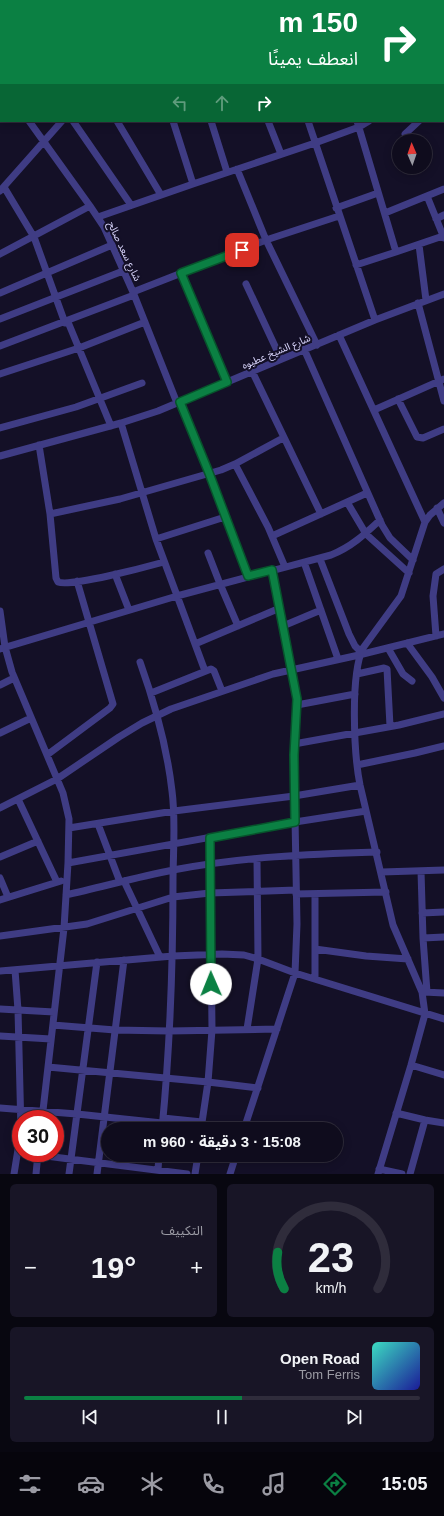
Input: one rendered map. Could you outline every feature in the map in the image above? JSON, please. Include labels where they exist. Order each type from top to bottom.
[{"type":"street","name":"شارع سعد صالح","points":[[30,122],[98,217],[112,245],[124,270],[209,473],[248,576]]},
{"type":"street","points":[[61,122],[2,189],[34,237],[56,298],[79,348],[111,426]]},
{"type":"street","points":[[74,122],[131,205]]},
{"type":"street","points":[[118,122],[161,195]]},
{"type":"street","points":[[173,122],[193,184]]},
{"type":"street","points":[[211,122],[227,172]]},
{"type":"street","points":[[268,122],[281,154]]},
{"type":"street","points":[[308,122],[336,208],[375,320]]},
{"type":"street","points":[[405,134],[418,122]]},
{"type":"street","points":[[98,217],[315,143],[358,124],[396,252]]},
{"type":"street","points":[[237,169],[266,240],[317,344]]},
{"type":"street","points":[[384,213],[444,189]]},
{"type":"street","points":[[336,208],[378,193]]},
{"type":"street","points":[[356,265],[444,237],[427,196]]},
{"type":"street","points":[[0,254],[90,206]]},
{"type":"street","points":[[0,346],[66,322],[181,273],[266,240],[339,216]]},
{"type":"street","points":[[436,219],[444,216]]},
{"type":"street","points":[[0,293],[112,245]]},
{"type":"street","points":[[419,245],[426,300]]},
{"type":"street","points":[[0,319],[124,270]]},
{"type":"street","points":[[181,273],[227,382]]},
{"type":"street","points":[[246,284],[281,359]]},
{"type":"street","name":"شارع الشيخ عطيوه","points":[[0,456],[111,426],[178,402],[375,320],[444,294]]},
{"type":"street","points":[[418,304],[442,380],[444,401]]},
{"type":"street","points":[[0,374],[79,348],[145,322]]},
{"type":"street","points":[[339,335],[425,522]]},
{"type":"street","points":[[304,349],[380,520],[390,538],[413,560]]},
{"type":"street","points":[[252,371],[321,514]]},
{"type":"street","points":[[374,410],[442,380]]},
{"type":"street","points":[[0,428],[76,407],[142,383]]},
{"type":"street","points":[[398,400],[417,437],[423,438],[444,429]]},
{"type":"street","points":[[120,423],[156,539],[205,671]]},
{"type":"street","points":[[50,514],[100,504],[209,473],[236,464],[284,438]]},
{"type":"street","points":[[39,446],[50,514],[57,580],[62,583],[77,581],[115,574],[164,562]]},
{"type":"street","points":[[236,464],[272,536],[285,567]]},
{"type":"street","points":[[272,536],[367,493]]},
{"type":"street","points":[[347,502],[366,534],[409,572]]},
{"type":"street","points":[[425,992],[408,960],[393,925],[382,872],[360,786],[355,732],[355,694],[360,653],[398,602],[404,590],[425,522],[437,508],[444,503]]},
{"type":"street","points":[[437,508],[444,523]]},
{"type":"street","points":[[156,539],[225,517]]},
{"type":"street","points":[[3,648],[177,596],[320,558],[342,550],[357,541],[380,520]]},
{"type":"street","points":[[208,553],[238,626]]},
{"type":"street","points":[[320,558],[352,641],[360,653]]},
{"type":"street","points":[[304,562],[338,659]]},
{"type":"street","points":[[436,636],[433,596],[436,574],[444,569]]},
{"type":"street","points":[[246,1122],[295,973],[297,924],[294,744],[297,705],[296,692],[272,570]]},
{"type":"street","points":[[115,574],[129,610]]},
{"type":"street","points":[[46,755],[110,708],[113,704],[77,581]]},
{"type":"street","points":[[195,644],[280,608]]},
{"type":"street","points":[[283,626],[321,610]]},
{"type":"street","points":[[0,611],[3,648],[66,802],[69,828],[64,928],[43,1110]]},
{"type":"street","points":[[0,808],[57,779],[119,737],[157,715],[256,679],[291,669],[444,634]]},
{"type":"street","points":[[407,643],[432,677],[444,698]]},
{"type":"street","points":[[388,648],[403,674],[412,681]]},
{"type":"street","points":[[140,662],[157,715],[169,768],[174,811],[173,956],[167,1079],[162,1122]]},
{"type":"street","points":[[357,674],[384,668],[387,669],[390,726]]},
{"type":"street","points":[[151,693],[205,671],[213,670],[222,691]]},
{"type":"street","points":[[0,685],[14,678]]},
{"type":"street","points":[[297,705],[355,694]]},
{"type":"street","points":[[294,744],[444,714]]},
{"type":"street","points":[[0,733],[31,718]]},
{"type":"street","points":[[357,765],[444,746]]},
{"type":"street","points":[[69,828],[174,811],[360,786]]},
{"type":"street","points":[[18,800],[57,882]]},
{"type":"street","points":[[68,863],[295,822],[366,811]]},
{"type":"street","points":[[98,824],[122,882],[160,957]]},
{"type":"street","points":[[203,1122],[208,1082],[212,1030],[210,838]]},
{"type":"street","points":[[0,857],[38,841]]},
{"type":"street","points":[[66,895],[173,870],[210,864],[296,855],[377,852]]},
{"type":"street","points":[[247,1029],[258,959],[257,859]]},
{"type":"street","points":[[382,872],[444,870]]},
{"type":"street","points":[[402,1174],[379,1172],[425,1014],[421,871]]},
{"type":"street","points":[[0,878],[8,897]]},
{"type":"street","points":[[0,900],[67,880]]},
{"type":"street","points":[[0,936],[87,924],[173,897],[210,893],[258,891],[315,894],[386,892]]},
{"type":"street","points":[[315,894],[315,979]]},
{"type":"street","points":[[422,913],[444,912]]},
{"type":"street","points":[[423,938],[444,937]]},
{"type":"street","points":[[315,949],[408,960]]},
{"type":"street","points":[[0,971],[173,956],[233,954],[258,959],[295,973],[444,1019]]},
{"type":"street","points":[[97,1174],[124,960]]},
{"type":"street","points":[[69,1174],[96,962]]},
{"type":"street","points":[[0,1108],[21,1110],[18,1010],[15,970]]},
{"type":"street","points":[[425,992],[444,993]]},
{"type":"street","points":[[0,1009],[54,1012]]},
{"type":"street","points":[[53,1024],[115,1030],[169,1031],[277,1029]]},
{"type":"street","points":[[0,1036],[51,1040]]},
{"type":"street","points":[[411,1065],[444,1075]]},
{"type":"street","points":[[48,1067],[258,1088]]},
{"type":"street","points":[[64,1113],[145,1122]]},
{"type":"street","points":[[396,1113],[444,1123]]},
{"type":"street","points":[[410,1174],[425,1120]]},
{"type":"street","points":[[64,1158],[187,1174]]},
{"type":"street","points":[[14,1174],[16,1162]]},
{"type":"street","points":[[36,1174],[37,1162]]},
{"type":"street","points":[[158,1170],[159,1162]]},
{"type":"street","points":[[195,1174],[197,1162]]},
{"type":"street","points":[[230,1174],[234,1162]]},
{"type":"route","points":[[211,984],[210,838],[295,822],[294,729],[297,699],[272,570],[248,576],[180,402],[227,382],[181,273],[242,250]]}]
